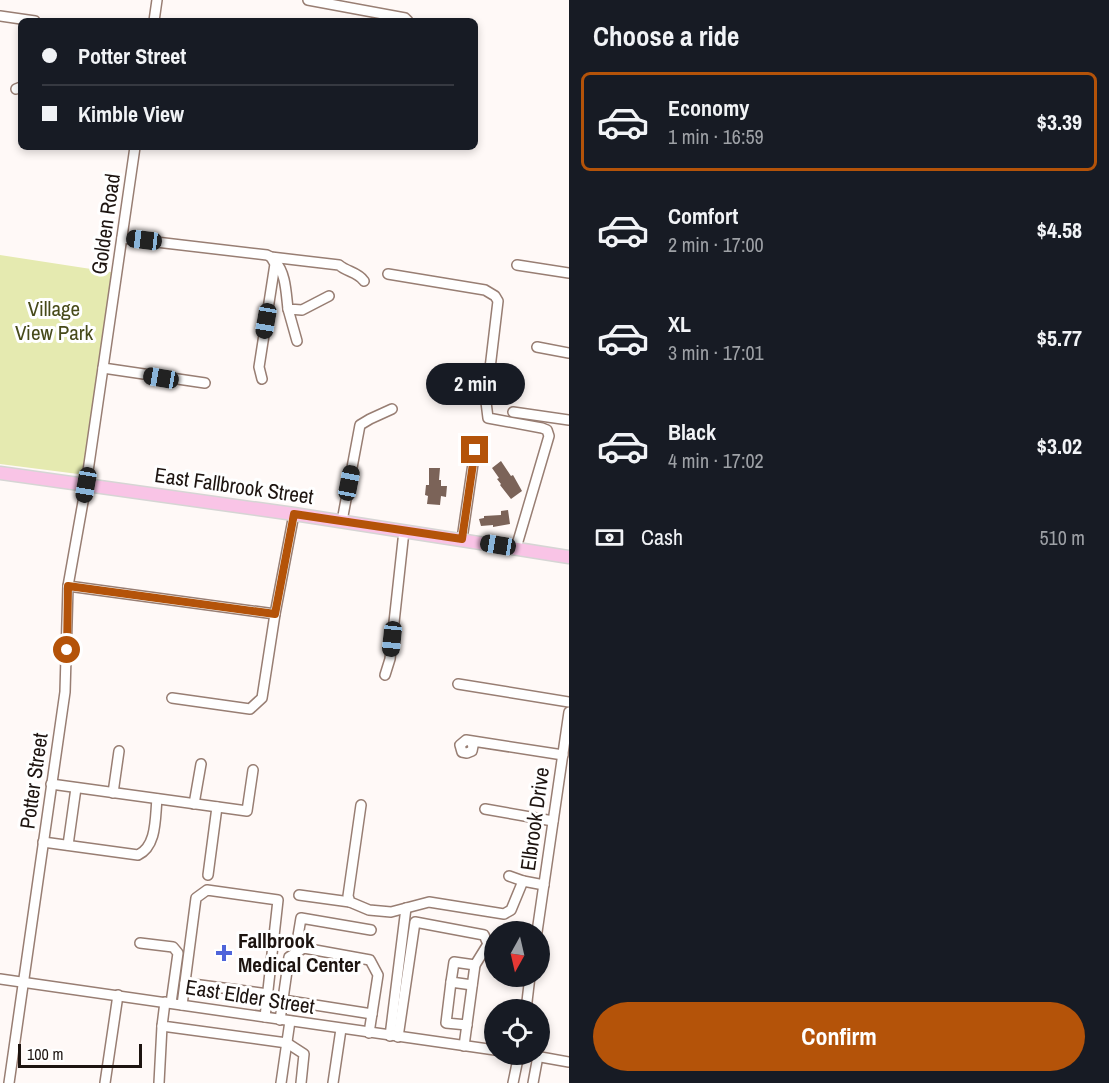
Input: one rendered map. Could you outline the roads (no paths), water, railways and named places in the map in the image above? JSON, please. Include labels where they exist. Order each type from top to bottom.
[{"type":"main road","name":"East Fallbrook Street","points":[[0,473],[342,521],[569,557]]},
{"type":"street","points":[[154,18],[157,0]]},
{"type":"street","points":[[308,0],[405,18]]},
{"type":"street","points":[[0,16],[18,19]]},
{"type":"street","name":"Golden Road","points":[[86,485],[135,150]]},
{"type":"street","points":[[122,238],[267,255],[279,266],[297,340]]},
{"type":"street","points":[[272,258],[339,266],[346,271],[360,275],[364,281]]},
{"type":"street","points":[[262,379],[259,367],[274,275],[275,264],[272,258]]},
{"type":"street","points":[[517,265],[569,273]]},
{"type":"street","points":[[388,274],[485,290],[495,296],[498,302],[486,402],[488,418],[542,428],[547,430],[549,436],[516,548]]},
{"type":"street","points":[[288,309],[302,310],[329,296]]},
{"type":"street","points":[[537,347],[569,353]]},
{"type":"street","points":[[103,368],[205,383]]},
{"type":"street","points":[[342,521],[360,425],[392,410]]},
{"type":"street","points":[[513,412],[569,420]]},
{"type":"street","points":[[462,539],[475,450]]},
{"type":"street","name":"Potter Street","points":[[9,1083],[65,692],[68,586],[86,485]]},
{"type":"street","points":[[172,698],[250,709],[254,708],[262,698],[294,514]]},
{"type":"street","points":[[385,675],[390,659],[404,531]]},
{"type":"street","points":[[68,586],[275,614]]},
{"type":"street","points":[[458,684],[569,702]]},
{"type":"street","name":"Elbrook Drive","points":[[539,921],[563,755],[567,744],[569,712]]},
{"type":"street","points":[[475,741],[563,755]]},
{"type":"street","points":[[113,793],[119,752]]},
{"type":"street","points":[[195,804],[201,764]]},
{"type":"street","points":[[51,784],[247,811],[253,770]]},
{"type":"street","points":[[68,845],[75,788]]},
{"type":"street","points":[[43,842],[138,855],[145,851],[151,843],[157,799]]},
{"type":"street","points":[[350,902],[348,896],[361,805]]},
{"type":"street","points":[[208,874],[217,807]]},
{"type":"street","points":[[485,809],[553,821]]},
{"type":"street","points":[[509,876],[523,882],[544,885]]},
{"type":"street","points":[[299,895],[350,902],[369,910],[391,912],[429,902],[504,914],[511,910],[523,882]]},
{"type":"street","points":[[182,1005],[196,898],[207,891],[278,900],[265,1017]]},
{"type":"street","points":[[394,1036],[406,909]]},
{"type":"street","points":[[294,954],[301,918],[371,930]]},
{"type":"street","points":[[394,1036],[415,922],[484,935]]},
{"type":"street","points":[[140,943],[173,947],[178,953],[162,1026],[159,1083]]},
{"type":"street","points":[[282,1083],[287,1043],[283,1000],[289,957],[304,948],[370,960],[378,975],[369,1033]]},
{"type":"street","points":[[464,1046],[475,965],[484,954]]},
{"type":"street","points":[[467,1026],[446,1023],[451,982],[454,962],[475,965]]},
{"type":"street","name":"East Elder Street","points":[[0,979],[484,1049]]},
{"type":"street","points":[[451,982],[472,985]]},
{"type":"street","points":[[185,983],[268,994]]},
{"type":"street","points":[[105,1083],[118,995]]},
{"type":"street","points":[[283,1000],[372,1014]]},
{"type":"street","points":[[162,1026],[287,1043],[304,1054],[301,1083]]},
{"type":"street","points":[[333,1083],[341,1029]]},
{"type":"street","points":[[550,1058],[569,1062]]},
{"type":"street","points":[[513,1083],[518,1065]]},
{"type":"street","points":[[533,1083],[536,1065]]},
{"type":"place","name":"Fallbrook Medical Center","points":[[224,953]]},
{"type":"park label","name":"Village View Park","points":[[54,321]]}]
